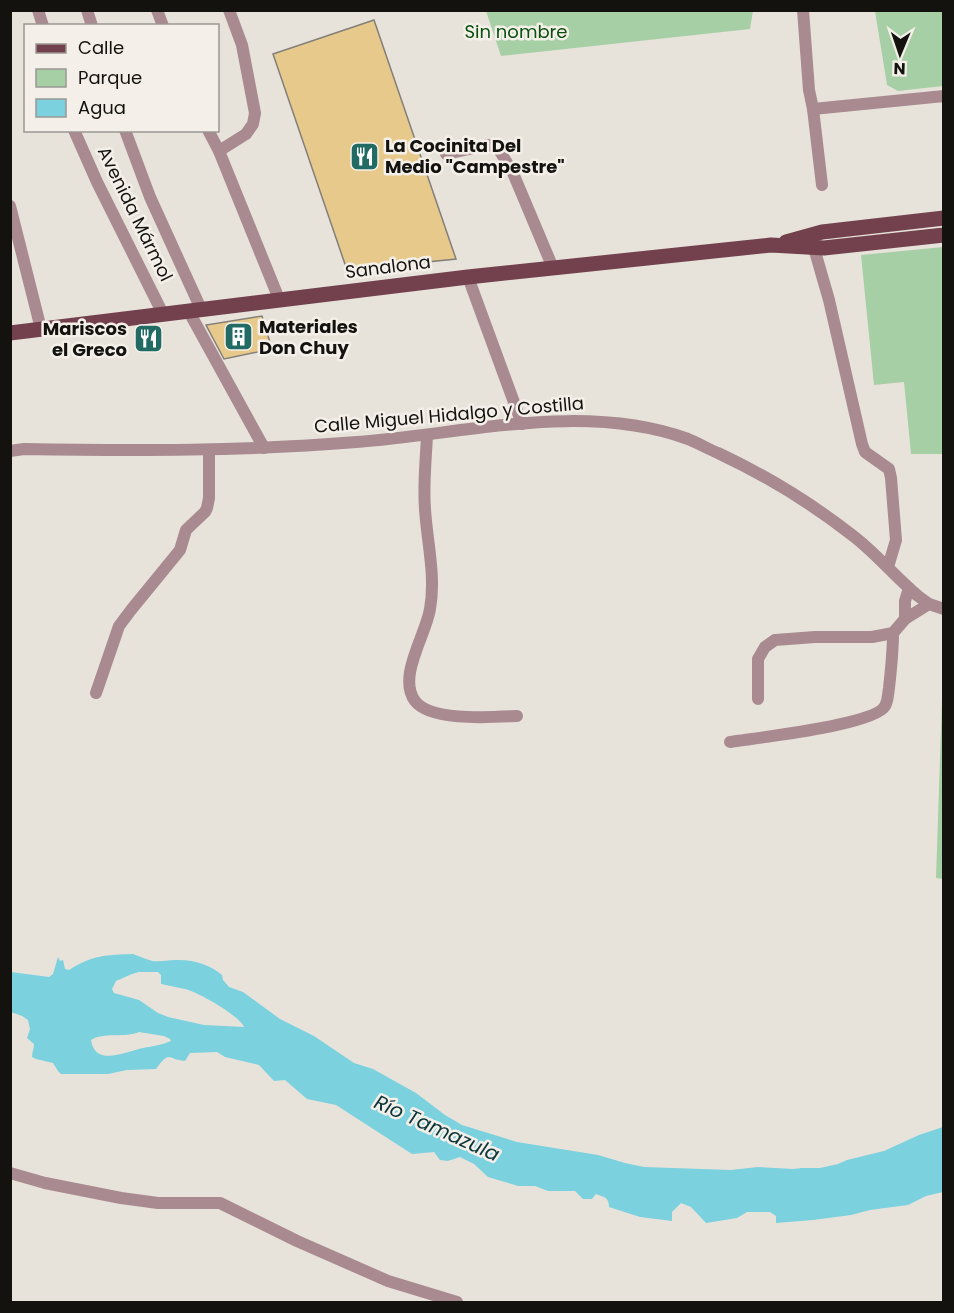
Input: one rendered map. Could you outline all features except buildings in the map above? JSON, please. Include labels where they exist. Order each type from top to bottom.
[{"type":"main road","points":[[937,219],[938,236],[824,248],[771,246],[822,232],[937,219]]},
{"type":"main road","name":"Sanalona","points":[[10,333],[468,277],[771,246]]},
{"type":"street","points":[[219,151],[246,134],[253,124],[255,113],[242,45],[229,10]]},
{"type":"street","points":[[803,10],[809,90],[822,185]]},
{"type":"street","points":[[813,109],[944,96]]},
{"type":"street","name":"Avenida Mármol","points":[[75,132],[97,182],[163,314]]},
{"type":"street","points":[[126,132],[195,310],[264,447]]},
{"type":"street","points":[[209,132],[219,151],[279,299]]},
{"type":"street","points":[[446,154],[488,145],[498,148],[513,173],[553,268]]},
{"type":"street","points":[[10,206],[40,329]]},
{"type":"street","points":[[814,248],[829,300],[862,444],[865,452],[888,469],[891,478],[896,540],[888,567]]},
{"type":"street","points":[[468,277],[522,424]]},
{"type":"street","name":"Calle Miguel Hidalgo y Costilla","points":[[10,451],[24,449],[209,450],[359,442],[554,422],[601,421],[636,425],[687,439],[741,464],[818,510],[853,535],[929,604],[944,609]]},
{"type":"street","points":[[427,435],[425,507],[432,567],[432,588],[426,626],[410,673],[412,695],[422,707],[438,713],[477,717],[517,716]]},
{"type":"street","points":[[96,693],[119,626],[180,550],[186,530],[207,508],[209,450]]},
{"type":"street","points":[[904,619],[905,601],[909,588]]},
{"type":"street","points":[[729,742],[828,727],[881,712],[887,705],[894,633],[904,619],[929,604]]},
{"type":"street","points":[[758,699],[758,659],[765,647],[775,640],[872,637],[894,633]]},
{"type":"street","points":[[10,1173],[45,1183],[158,1203],[220,1203],[297,1241],[388,1281],[457,1302]]},
{"type":"green space","name":"Sin nombre","points":[[486,10],[753,11],[750,29],[501,56]]},
{"type":"green space","points":[[875,11],[943,11],[943,86],[898,91],[887,85]]},
{"type":"green space","points":[[943,247],[943,454],[911,454],[904,382],[874,385],[861,255]]},
{"type":"green space","points":[[942,699],[944,699],[943,879],[936,878]]},
{"type":"water","name":"Río Tamazula","points":[[133,954],[152,961],[195,962],[218,971],[229,987],[243,992],[280,1019],[314,1036],[354,1063],[373,1069],[416,1093],[462,1125],[517,1142],[598,1155],[644,1167],[731,1170],[758,1167],[793,1169],[820,1168],[838,1164],[884,1151],[943,1127],[943,1192],[926,1196],[908,1205],[813,1220],[776,1223],[776,1216],[770,1212],[747,1212],[737,1218],[706,1223],[691,1207],[681,1203],[672,1212],[672,1221],[640,1217],[609,1207],[607,1199],[596,1194],[592,1199],[583,1199],[575,1191],[548,1191],[535,1186],[518,1186],[488,1177],[474,1164],[460,1157],[448,1161],[440,1160],[434,1152],[412,1154],[336,1105],[307,1099],[285,1080],[274,1081],[259,1065],[225,1057],[217,1052],[190,1053],[185,1061],[167,1057],[156,1069],[127,1070],[108,1074],[61,1074],[53,1063],[32,1057],[34,1044],[27,1038],[30,1029],[28,1020],[11,1012],[11,972],[49,977],[53,974],[58,957],[60,961],[63,960],[65,969],[69,970],[93,959]],"holes":[[[139,972],[158,972],[161,975],[161,984],[185,989],[199,995],[227,1011],[244,1027],[204,1025],[168,1017],[139,1000],[114,993],[112,989],[116,981]],[[139,1032],[164,1036],[171,1041],[105,1056],[94,1049],[91,1040],[102,1036],[128,1035]]]},
{"type":"place","name":"La Cocinita Del Medio \"Campestre\"","points":[[364,156]]},
{"type":"place","name":"Materiales Don Chuy","points":[[238,337]]},
{"type":"place","name":"Mariscos el Greco","points":[[148,339]]}]
